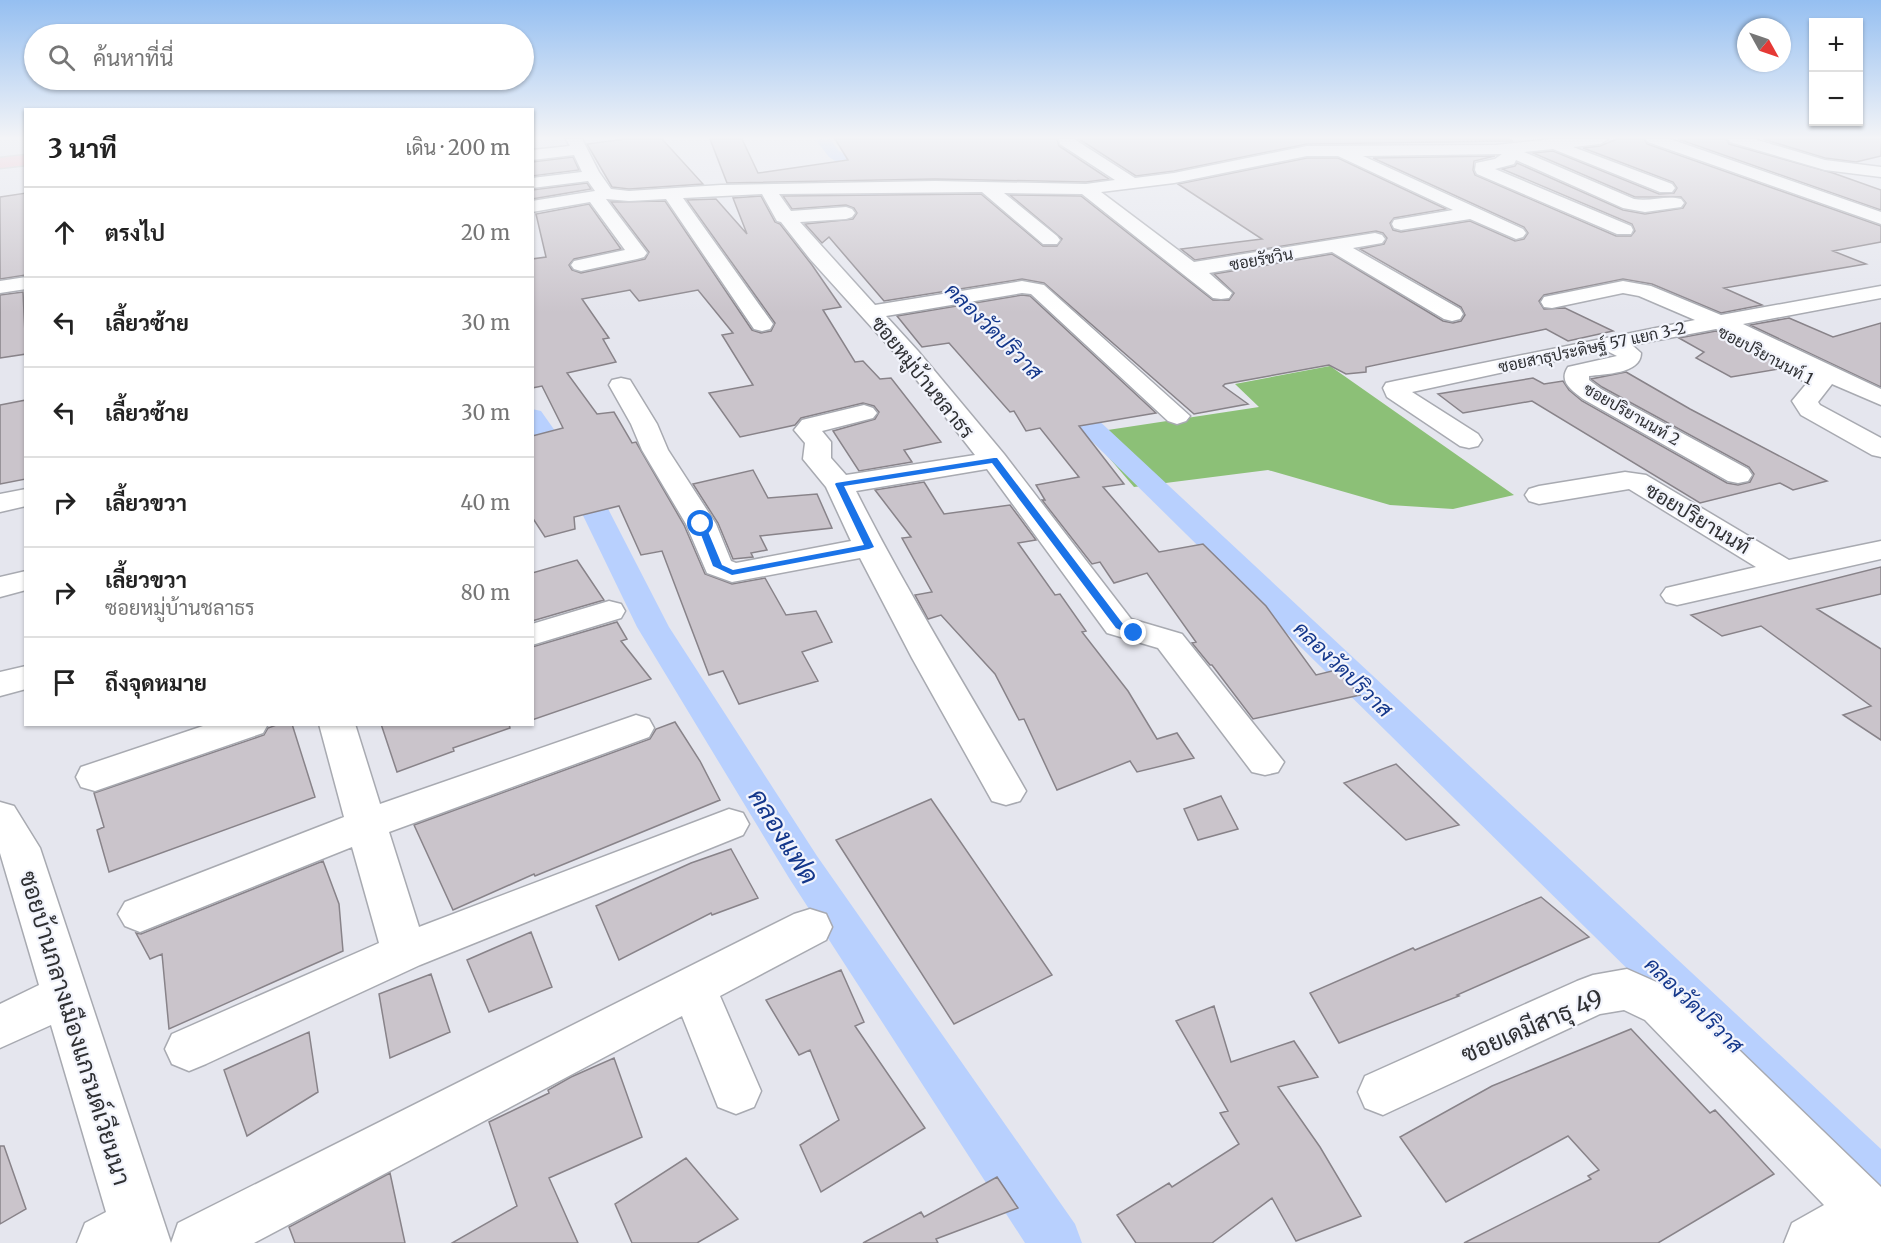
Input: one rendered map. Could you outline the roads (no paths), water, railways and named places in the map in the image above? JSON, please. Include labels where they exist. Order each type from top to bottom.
[{"type":"street","points":[[534,207],[595,197]]},
{"type":"street","points":[[581,265],[637,253],[602,197]]},
{"type":"street","points":[[672,197],[762,324]]},
{"type":"street","name":"ซอยหมู่บ้านชลาธร","points":[[772,197],[784,217],[833,275],[911,357],[977,443],[994,460],[1119,626],[1134,633],[1152,635],[1170,641],[1264,762]]},
{"type":"street","points":[[998,197],[1050,240]]},
{"type":"street","points":[[1096,197],[1221,293]]},
{"type":"street","points":[[1438,197],[1516,233]]},
{"type":"street","points":[[1547,197],[1624,230]]},
{"type":"street","points":[[1612,197],[1645,207],[1668,197]]},
{"type":"street","points":[[1821,197],[1881,218]]},
{"type":"street","points":[[784,217],[846,213]]},
{"type":"street","points":[[1401,224],[1471,213]]},
{"type":"street","name":"ซอยรัชวิน","points":[[1187,268],[1199,269],[1375,239]]},
{"type":"street","points":[[1335,246],[1452,314]]},
{"type":"street","points":[[0,287],[24,283]]},
{"type":"street","points":[[867,309],[1022,287],[1036,289],[1177,416]]},
{"type":"street","points":[[1552,302],[1632,287],[1881,398]]},
{"type":"street","name":"ซอยสาธุประดิษฐ์ 57 แยก 3-2","points":[[1469,440],[1396,392],[1395,388],[1608,343],[1881,292]]},
{"type":"street","name":"ซอยปริยานนท์ 1","points":[[1712,323],[1730,337],[1817,379],[1820,384],[1805,404],[1827,420],[1881,448]]},
{"type":"street","name":"ซอยปริยานนท์ 2","points":[[1608,343],[1629,354],[1629,358],[1623,363],[1590,367],[1577,372],[1577,382],[1592,394],[1738,475]]},
{"type":"street","points":[[621,385],[644,424],[655,450],[701,524],[718,566],[732,573],[869,547]]},
{"type":"street","points":[[864,413],[811,426],[807,430],[818,442],[817,459],[839,484],[869,547],[929,658],[1006,791]]},
{"type":"street","points":[[839,484],[994,460]]},
{"type":"street","name":"ซอยปริยานนท์","points":[[1539,495],[1625,480],[1636,481],[1783,570]]},
{"type":"street","points":[[0,503],[24,497]]},
{"type":"street","name":"ซอยปริยานนท์","points":[[1677,595],[1881,550]]},
{"type":"street","points":[[0,586],[24,580]]},
{"type":"street","points":[[534,634],[609,611]]},
{"type":"street","points":[[0,684],[24,678]]},
{"type":"street","points":[[95,777],[244,726]]},
{"type":"street","points":[[338,726],[404,952]]},
{"type":"street","points":[[140,914],[365,825],[636,728]]},
{"type":"street","name":"ซอยบ้านกลางเมืองแกรนด์เวียนนา","points":[[1,820],[19,848],[64,995],[128,1237]]},
{"type":"street","points":[[189,1049],[404,952],[729,824]]},
{"type":"street","points":[[198,1243],[810,927]]},
{"type":"street","points":[[694,988],[736,1091]]},
{"type":"street","name":"ซอยเดมีสาธุ 49","points":[[1383,1092],[1593,995],[1627,989],[1662,1006],[1690,1032],[1873,1218]]},
{"type":"street","points":[[0,1027],[64,995]]},
{"type":"street","points":[[1812,1243],[1873,1218]]},
{"type":"waterway","name":"คลองวัดปริวาส","points":[[872,197],[944,282],[997,335]]},
{"type":"waterway","name":"คลองวัดปริวาส","points":[[1058,395],[1881,1183]]},
{"type":"waterway","name":"คลองแฟด","points":[[534,419],[589,499],[653,627],[803,867],[1056,1243]]}]
